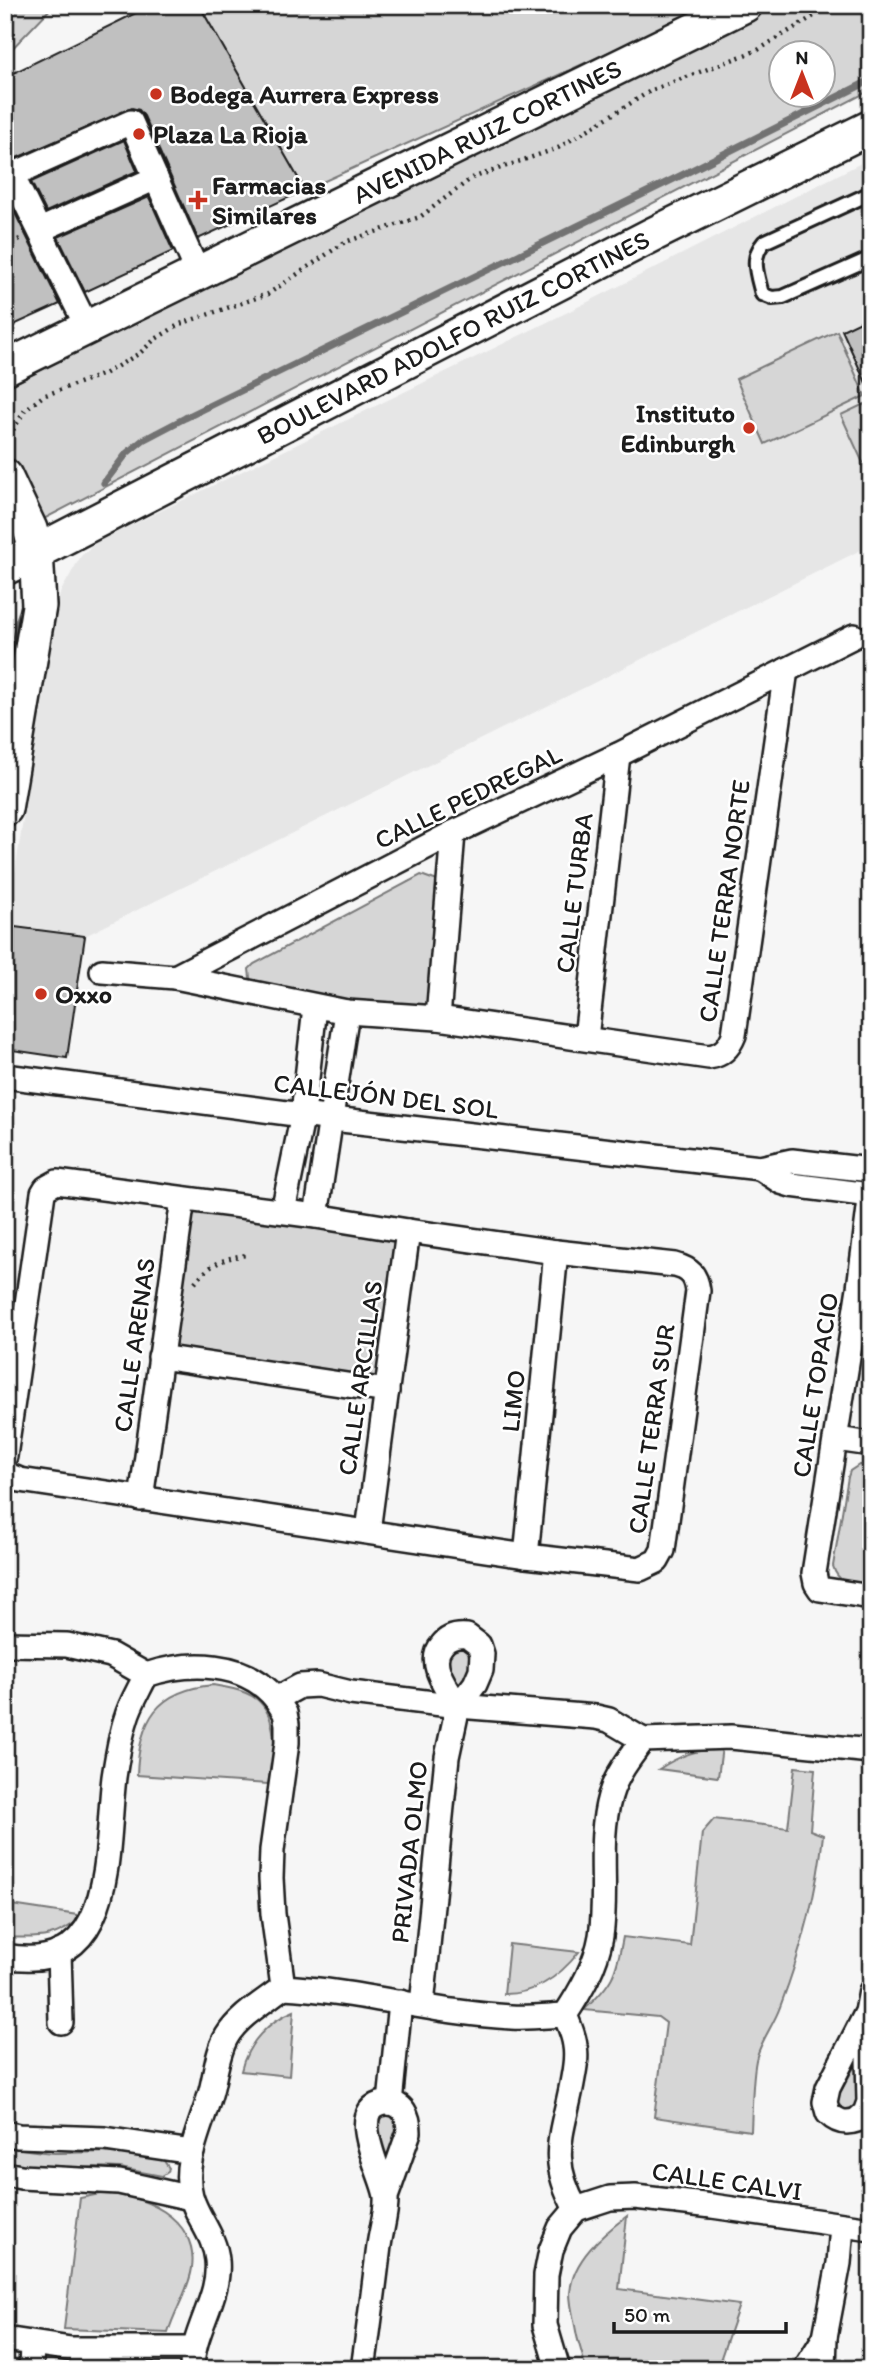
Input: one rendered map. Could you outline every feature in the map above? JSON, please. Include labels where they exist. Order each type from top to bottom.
[{"type":"main road","name":"AVENIDA RUIZ CORTINES","points":[[9,362],[87,327],[744,5]]},
{"type":"main road","name":"BOULEVARD ADOLFO RUIZ CORTINES","points":[[37,550],[871,127]]},
{"type":"main road","points":[[5,476],[37,550],[39,606],[5,809]]},
{"type":"main road","points":[[5,568],[37,550]]},
{"type":"street","points":[[87,327],[12,175],[131,122],[198,273]]},
{"type":"street","points":[[40,230],[156,178]]},
{"type":"street","name":"CALLE PEDREGAL","points":[[175,977],[453,833],[618,755],[854,636]]},
{"type":"street","name":"CALLE TERRA NORTE","points":[[102,971],[175,977],[347,1012],[438,1018],[709,1057],[719,1055],[731,1043],[734,1035],[786,670]]},
{"type":"street","name":"CALLE TURBA","points":[[586,1038],[618,755]]},
{"type":"street","points":[[438,1018],[453,833]]},
{"type":"street","points":[[283,1211],[303,1114],[315,1007]]},
{"type":"street","points":[[316,1216],[347,1012]]},
{"type":"street","name":"CALLEJÓN DEL SOL","points":[[5,1076],[332,1119],[760,1168],[792,1161],[871,1170]]},
{"type":"street","name":"CALLEJÓN DEL SOL","points":[[760,1168],[790,1185],[871,1194]]},
{"type":"street","name":"CALLE TERRA SUR","points":[[5,1456],[43,1193],[57,1182],[685,1268],[694,1275],[698,1291],[661,1556],[649,1567],[640,1569],[526,1556],[141,1499],[20,1480],[8,1475],[5,1470]]},
{"type":"street","name":"CALLE TOPACIO","points":[[871,1194],[865,1289],[814,1562],[818,1587],[871,1597]]},
{"type":"street","name":"CALLE ARENAS","points":[[141,1499],[183,1199]]},
{"type":"street","name":"CALLE ARCILLAS","points":[[368,1531],[408,1231]]},
{"type":"street","name":"LIMO","points":[[526,1556],[556,1252]]},
{"type":"street","points":[[160,1357],[387,1391]]},
{"type":"street","points":[[836,1439],[871,1444]]},
{"type":"street","points":[[5,1644],[67,1645],[111,1654],[146,1675],[166,1669],[216,1666],[244,1676],[268,1689],[285,1713],[287,1724],[271,1878],[283,1987]]},
{"type":"street","points":[[5,1956],[34,1958],[58,1952],[80,1939],[96,1913],[106,1864],[115,1776],[126,1718],[146,1675]]},
{"type":"street","points":[[276,1699],[300,1686],[318,1685],[351,1693],[458,1706],[609,1720],[643,1740],[731,1737],[871,1751]]},
{"type":"street","name":"PRIVADA OLMO","points":[[390,2103],[411,2003],[447,1757],[458,1706]]},
{"type":"street","points":[[565,2015],[585,1984],[601,1938],[605,1816],[611,1793],[620,1772],[643,1740]]},
{"type":"street","points":[[58,1952],[61,2022]]},
{"type":"street","points":[[5,2339],[71,2349],[193,2359],[217,2278],[217,2260],[207,2229],[191,2198],[190,2163],[220,2052],[227,2036],[240,2021],[283,1987],[324,1989],[450,2011],[513,2018],[565,2015]]},
{"type":"street","points":[[558,2369],[545,2325],[546,2275],[551,2250],[560,2228],[576,2209],[560,2171],[558,2147],[576,2059],[573,2035],[565,2015]]},
{"type":"street","points":[[363,2369],[386,2197],[409,2132],[405,2112],[400,2106],[390,2103],[379,2104],[370,2110],[367,2123],[367,2135],[386,2197]]},
{"type":"street","points":[[5,2133],[18,2136],[105,2139],[190,2163]]},
{"type":"street","points":[[5,2174],[119,2182],[191,2198]]},
{"type":"street","name":"CALLE CALVI","points":[[576,2209],[610,2198],[635,2197],[871,2229]]},
{"type":"street","points":[[824,2369],[825,2337],[839,2263],[842,2226]]},
{"type":"street","points":[[805,2369],[825,2337]]},
{"type":"street","points":[[31,2369],[32,2344]]},
{"type":"lane","points":[[871,193],[764,242],[757,250],[755,262],[762,293],[772,298],[783,297],[871,258]]},
{"type":"path","points":[[6,442],[26,411],[43,396],[104,374],[140,353],[154,340],[180,324],[268,293],[345,242],[419,217],[472,178],[558,148],[652,90],[758,50],[832,5]]},
{"type":"path","points":[[192,1287],[204,1272],[216,1263],[231,1256],[247,1255]]},
{"type":"shaded area","points":[[5,5],[54,5],[5,56]]},
{"type":"shaded area","points":[[199,5],[713,5],[305,190]]},
{"type":"shaded area","points":[[773,5],[871,5],[871,90],[838,107],[838,38],[768,38],[768,108],[836,108],[5,539],[5,388]]},
{"type":"shaded area","points":[[871,158],[871,545],[85,936],[7,926],[54,613],[61,591],[81,556],[97,542],[570,311]]},
{"type":"shaded area","points":[[837,331],[865,396],[765,444],[736,379]]},
{"type":"shaded area","points":[[864,404],[871,418],[871,460],[863,463],[841,415]]},
{"type":"shaded area","points":[[421,875],[440,882],[430,1000],[425,1006],[413,1012],[251,986],[249,969],[254,964]]},
{"type":"shaded area","points":[[183,1199],[408,1231],[387,1391],[160,1357]]},
{"type":"shaded area","points":[[859,1465],[871,1465],[871,1587],[843,1580],[833,1566],[848,1477],[850,1471]]},
{"type":"shaded area","points":[[444,1645],[474,1647],[466,1691],[448,1686]]},
{"type":"shaded area","points":[[213,1685],[250,1695],[266,1710],[271,1720],[274,1741],[268,1784],[137,1775],[142,1738],[155,1711],[178,1693]]},
{"type":"shaded area","points":[[722,1747],[718,1777],[659,1769],[689,1754]]},
{"type":"shaded area","points":[[795,1767],[815,1769],[810,1830],[823,1835],[817,1879],[795,1965],[755,2063],[751,2131],[654,2117],[666,2023],[658,2017],[584,2010],[612,1978],[623,1937],[690,1945],[702,1833],[714,1819],[788,1828]]},
{"type":"shaded area","points":[[5,1904],[84,1916],[66,1929],[48,1936],[7,1937]]},
{"type":"shaded area","points":[[509,1944],[579,1952],[564,1969],[546,1982],[527,1991],[504,1994]]},
{"type":"shaded area","points":[[294,2011],[289,2076],[241,2071],[248,2052],[267,2027]]},
{"type":"shaded area","points":[[859,2058],[864,2113],[840,2113],[836,2100]]},
{"type":"shaded area","points":[[388,2112],[402,2119],[389,2175],[374,2123]]},
{"type":"shaded area","points":[[5,2146],[55,2153],[137,2154],[164,2161],[169,2168],[162,2176],[120,2168],[70,2169],[5,2165]]},
{"type":"shaded area","points":[[100,2194],[149,2203],[177,2222],[186,2235],[192,2250],[192,2268],[168,2333],[64,2329],[80,2198]]},
{"type":"shaded area","points":[[627,2216],[619,2289],[739,2305],[717,2369],[585,2369],[571,2307],[572,2281],[590,2249]]},
{"type":"building","points":[[152,5],[199,5],[305,190],[198,239],[144,116],[139,110],[132,108],[5,163],[5,77]]},
{"type":"building","points":[[124,140],[137,171],[46,212],[31,182]]},
{"type":"building","points":[[5,193],[60,304],[5,329]]},
{"type":"building","points":[[149,197],[173,251],[85,292],[58,237]]},
{"type":"building","points":[[871,316],[871,394],[842,330]]},
{"type":"building","name":"Oxxo","points":[[7,926],[85,936],[67,1058],[5,1049]]},
{"type":"waterway","points":[[104,483],[127,453],[143,440],[871,80]]},
{"type":"waterway","points":[[5,698],[18,622],[26,600]]},
{"type":"place","name":"Bodega Aurrera Express","points":[[156,94]]},
{"type":"place","name":"Plaza La Rioja","points":[[139,134]]},
{"type":"place","name":"Farmacias Similares","points":[[198,200]]},
{"type":"place","name":"Instituto Edinburgh","points":[[749,428]]},
{"type":"place","name":"Oxxo","points":[[41,994]]}]
